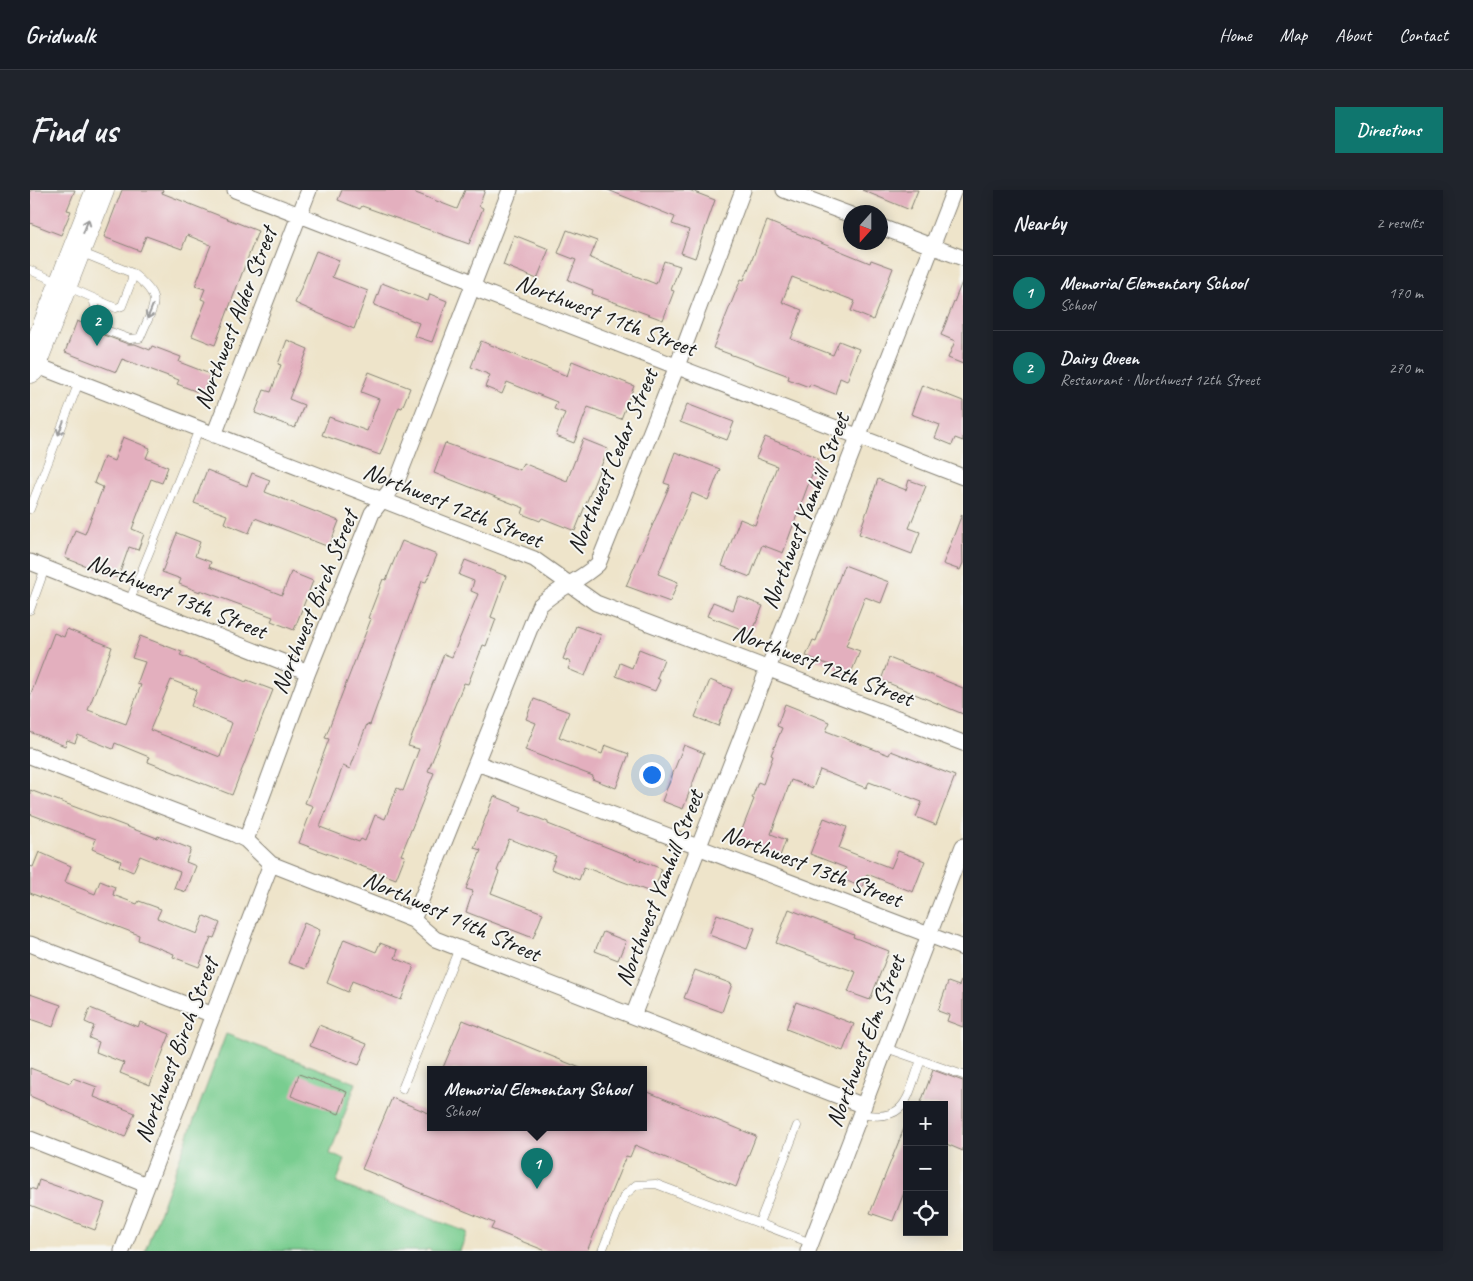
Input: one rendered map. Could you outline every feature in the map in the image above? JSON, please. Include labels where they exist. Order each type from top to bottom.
[{"type":"highway","points":[[31,365],[100,190]]},
{"type":"street","name":"Northwest 11th Street","points":[[235,190],[465,279],[481,291],[963,478]]},
{"type":"street","name":"Northwest Alder Street","points":[[214,435],[308,190]]},
{"type":"street","name":"Northwest Birch Street","points":[[246,840],[308,672],[372,513],[397,481],[510,190]]},
{"type":"street","name":"Northwest Cedar Street","points":[[413,920],[539,606],[549,596],[567,584],[588,574],[598,564],[743,190]]},
{"type":"street","points":[[784,190],[843,212]]},
{"type":"street","name":"Northwest Yamhill Street","points":[[633,1016],[954,190]]},
{"type":"street","points":[[888,230],[963,258]]},
{"type":"street","name":"Northwest 12th Street","points":[[31,365],[534,559],[596,603],[963,743]]},
{"type":"street","name":"Northwest 13th Street","points":[[30,562],[308,672]]},
{"type":"street","name":"Northwest 14th Street","points":[[30,756],[234,834],[246,840],[271,864],[413,920],[435,939],[633,1016],[863,1110]]},
{"type":"street","name":"Northwest 13th Street","points":[[477,763],[963,948]]},
{"type":"street","name":"Northwest Elm Street","points":[[810,1247],[963,846]]},
{"type":"street","name":"Northwest Birch Street","points":[[122,1251],[271,864]]},
{"type":"street","points":[[30,944],[214,1015]]},
{"type":"street","points":[[30,1140],[147,1185]]},
{"type":"lane","points":[[76,251],[132,273],[150,287],[154,301],[140,338],[130,339],[100,328],[93,298]]},
{"type":"lane","points":[[30,270],[116,308],[122,306],[132,280],[132,273]]},
{"type":"lane","points":[[30,509],[79,382]]},
{"type":"lane","points":[[129,602],[199,429]]},
{"type":"lane","points":[[30,610],[46,568]]},
{"type":"lane","points":[[402,1089],[459,948]]},
{"type":"lane","points":[[886,1048],[963,1076]]},
{"type":"lane","points":[[863,1110],[888,1116],[901,1109],[921,1060]]},
{"type":"lane","points":[[759,1223],[797,1126]]},
{"type":"lane","points":[[602,1251],[624,1196],[636,1185],[656,1184],[759,1223],[810,1247]]},
{"type":"green space","points":[[226,1034],[356,1083],[330,1154],[345,1160],[336,1183],[467,1232],[460,1251],[433,1251],[427,1249],[426,1251],[145,1251]]},
{"type":"building","points":[[30,190],[75,190],[67,210],[71,211],[61,235],[30,223]]},
{"type":"building","points":[[122,190],[163,190],[162,193],[258,231],[215,345],[192,336],[206,301],[201,299],[205,289],[195,286],[211,245],[187,235],[182,249],[146,236],[140,251],[104,237]]},
{"type":"building","points":[[342,190],[408,190],[457,209],[465,190],[485,190],[479,206],[483,208],[469,244],[362,206],[360,209],[338,200]]},
{"type":"building","points":[[608,190],[689,190],[715,200],[695,258],[681,253],[689,230],[672,224],[675,217]]},
{"type":"building","points":[[862,190],[918,190],[910,210]]},
{"type":"building","points":[[767,221],[870,263],[871,260],[893,268],[873,320],[851,311],[855,301],[792,277],[782,302],[802,310],[791,339],[833,355],[839,341],[859,349],[847,381],[840,378],[835,394],[810,384],[809,387],[788,379],[789,376],[713,348],[741,279],[744,280]]},
{"type":"building","points":[[567,230],[597,241],[590,258],[656,284],[664,261],[680,266],[671,290],[674,291],[663,320],[592,294],[593,290],[568,280],[576,260],[558,253]]},
{"type":"building","points":[[514,235],[549,249],[537,279],[503,265]]},
{"type":"building","points":[[316,251],[339,260],[332,277],[368,291],[354,329],[295,303]]},
{"type":"building","points":[[962,282],[963,364],[948,358],[955,341],[941,335]]},
{"type":"building","points":[[382,283],[428,301],[430,294],[447,301],[432,342],[414,336],[419,323],[374,305]]},
{"type":"building","points":[[77,321],[94,328],[98,333],[128,344],[135,344],[150,350],[152,346],[181,357],[179,362],[210,374],[203,394],[177,384],[179,380],[122,359],[116,372],[65,352]]},
{"type":"building","points":[[287,340],[308,349],[289,399],[304,405],[295,428],[255,413],[264,390],[271,392],[281,365],[278,364]]},
{"type":"building","points":[[481,341],[567,376],[572,361],[634,386],[621,419],[588,407],[574,443],[556,436],[565,413],[554,409],[557,402],[507,382],[502,394],[485,387],[490,375],[471,367]]},
{"type":"building","points":[[369,372],[410,388],[402,408],[399,407],[380,455],[322,435],[329,417],[367,431],[379,399],[361,392]]},
{"type":"building","points":[[922,385],[963,401],[963,441],[955,438],[952,445],[935,438],[940,425],[911,414]]},
{"type":"building","points":[[687,404],[734,422],[727,440],[680,422]]},
{"type":"building","points":[[123,437],[150,448],[146,458],[168,467],[162,483],[151,479],[132,529],[144,534],[138,550],[129,547],[118,578],[65,558],[75,530],[85,534],[103,487],[94,483],[104,457],[114,461]]},
{"type":"building","points":[[765,437],[818,458],[783,553],[762,545],[750,577],[722,566],[740,519],[755,525],[777,466],[756,458]]},
{"type":"building","points":[[583,439],[608,449],[575,531],[542,518],[540,521],[522,514],[524,508],[434,473],[445,443],[520,470],[523,463],[567,481]]},
{"type":"building","points":[[675,452],[720,469],[708,500],[692,493],[658,574],[678,582],[670,602],[626,586],[670,485],[664,483]]},
{"type":"building","points":[[207,470],[247,486],[252,473],[270,480],[265,492],[339,521],[329,547],[255,518],[249,533],[224,523],[227,515],[194,503]]},
{"type":"building","points":[[878,479],[906,490],[909,480],[926,486],[909,528],[920,532],[912,554],[859,534]]},
{"type":"building","points":[[962,514],[963,563],[960,570],[943,564]]},
{"type":"building","points":[[177,533],[200,542],[195,556],[211,562],[209,567],[282,595],[291,572],[313,581],[294,630],[271,621],[273,617],[179,584],[181,579],[162,572]]},
{"type":"building","points":[[402,541],[437,555],[426,582],[422,581],[370,725],[367,724],[350,769],[343,766],[320,827],[359,842],[361,839],[365,841],[375,815],[385,819],[397,788],[403,791],[419,749],[408,746],[444,654],[452,657],[478,594],[471,591],[474,581],[459,575],[465,560],[506,576],[491,617],[496,619],[486,646],[483,645],[468,684],[464,683],[428,771],[434,773],[401,855],[405,856],[396,879],[299,843],[313,806],[305,803],[329,739],[325,738],[371,619],[368,618],[383,579],[386,580]]},
{"type":"building","points":[[844,565],[889,582],[881,603],[865,597],[846,646],[860,651],[849,678],[836,672],[837,668],[806,656],[813,640],[816,641]]},
{"type":"building","points":[[738,596],[763,606],[752,633],[707,616],[713,602],[733,610]]},
{"type":"building","points":[[576,626],[601,635],[585,676],[568,669],[571,662],[563,659]]},
{"type":"building","points":[[67,629],[112,647],[88,710],[126,724],[141,685],[137,684],[145,662],[132,658],[140,636],[182,652],[180,655],[246,682],[247,680],[273,690],[232,795],[148,762],[149,757],[115,743],[113,749],[78,735],[75,743],[67,740],[65,746],[30,732],[30,696],[54,633],[64,637]],"holes":[[[171,680],[197,690],[191,706],[232,723],[220,757],[150,730]]]},
{"type":"building","points":[[639,649],[664,659],[657,678],[660,680],[655,691],[616,676],[620,663],[632,668]]},
{"type":"building","points":[[889,658],[963,688],[963,714],[881,680]]},
{"type":"building","points":[[710,680],[732,689],[718,726],[695,717]]},
{"type":"building","points":[[534,699],[569,712],[559,737],[602,754],[605,745],[629,754],[616,788],[592,779],[593,776],[525,750],[536,723],[526,719]]},
{"type":"building","points":[[785,704],[830,722],[826,731],[889,755],[891,751],[955,776],[936,825],[916,817],[922,802],[869,782],[866,788],[820,770],[813,788],[791,780],[771,834],[786,840],[780,856],[738,840],[754,799],[752,798],[758,782],[763,784],[773,756],[771,755],[782,728],[777,726]]},
{"type":"building","points":[[684,745],[704,753],[683,809],[662,801]]},
{"type":"building","points":[[30,790],[191,849],[186,862],[196,866],[186,892],[174,888],[180,872],[140,856],[133,872],[119,866],[121,861],[92,849],[96,839],[30,814]]},
{"type":"building","points":[[494,796],[522,807],[520,811],[548,822],[548,824],[662,869],[653,893],[584,867],[579,880],[551,869],[556,856],[509,839],[491,893],[543,913],[533,938],[466,912],[473,891],[466,889],[481,850],[474,848]]},
{"type":"building","points":[[824,818],[847,827],[839,848],[891,868],[898,851],[925,861],[913,892],[867,874],[862,887],[842,879],[846,868],[810,854]]},
{"type":"building","points":[[39,852],[71,866],[65,882],[95,894],[100,881],[115,887],[113,895],[137,904],[139,901],[161,909],[157,918],[197,934],[204,916],[220,923],[214,938],[211,937],[199,967],[173,957],[174,954],[138,940],[139,935],[30,893],[30,866],[33,867]]},
{"type":"building","points":[[789,909],[889,951],[870,1000],[848,992],[856,972],[776,943]]},
{"type":"building","points":[[717,914],[755,928],[747,949],[709,935]]},
{"type":"building","points":[[304,923],[320,930],[305,969],[288,963]]},
{"type":"building","points":[[603,932],[626,941],[618,960],[595,951]]},
{"type":"building","points":[[344,939],[376,952],[380,943],[398,950],[395,958],[414,966],[401,1000],[352,981],[348,992],[327,983]]},
{"type":"building","points":[[695,970],[732,984],[722,1012],[684,998]]},
{"type":"building","points":[[961,981],[963,982],[963,1027],[947,1021],[949,1015],[938,1011],[948,982],[959,986]]},
{"type":"building","points":[[30,994],[61,1005],[53,1027],[30,1019]]},
{"type":"building","points":[[796,1002],[854,1024],[843,1051],[786,1029]]},
{"type":"building","points":[[90,1008],[138,1027],[140,1022],[170,1034],[150,1085],[120,1073],[124,1063],[96,1052],[99,1042],[89,1038],[94,1026],[85,1022]]},
{"type":"building","points":[[463,1020],[575,1066],[444,1066]]},
{"type":"building","points":[[319,1025],[367,1044],[359,1065],[310,1046]]},
{"type":"building","points":[[30,1068],[70,1083],[73,1078],[97,1087],[94,1097],[135,1113],[125,1137],[30,1096]]},
{"type":"building","points":[[933,1070],[963,1081],[963,1151],[948,1145],[948,1101],[921,1101]]},
{"type":"building","points":[[299,1074],[347,1092],[339,1114],[291,1096]]},
{"type":"building","points":[[647,1092],[756,1136],[736,1187],[635,1145],[630,1157],[626,1156],[587,1251],[546,1251],[491,1229],[494,1223],[362,1169],[392,1098],[427,1112],[427,1131],[647,1131]]},
{"type":"building","points":[[903,1131],[903,1195],[893,1221],[870,1213]]},
{"type":"building","points":[[39,1180],[105,1203],[95,1230],[30,1205],[30,1188],[36,1190]]},
{"type":"place","name":"Dairy Queen","points":[[97,346]]},
{"type":"place","name":"Memorial Elementary School","points":[[537,1189]]}]
